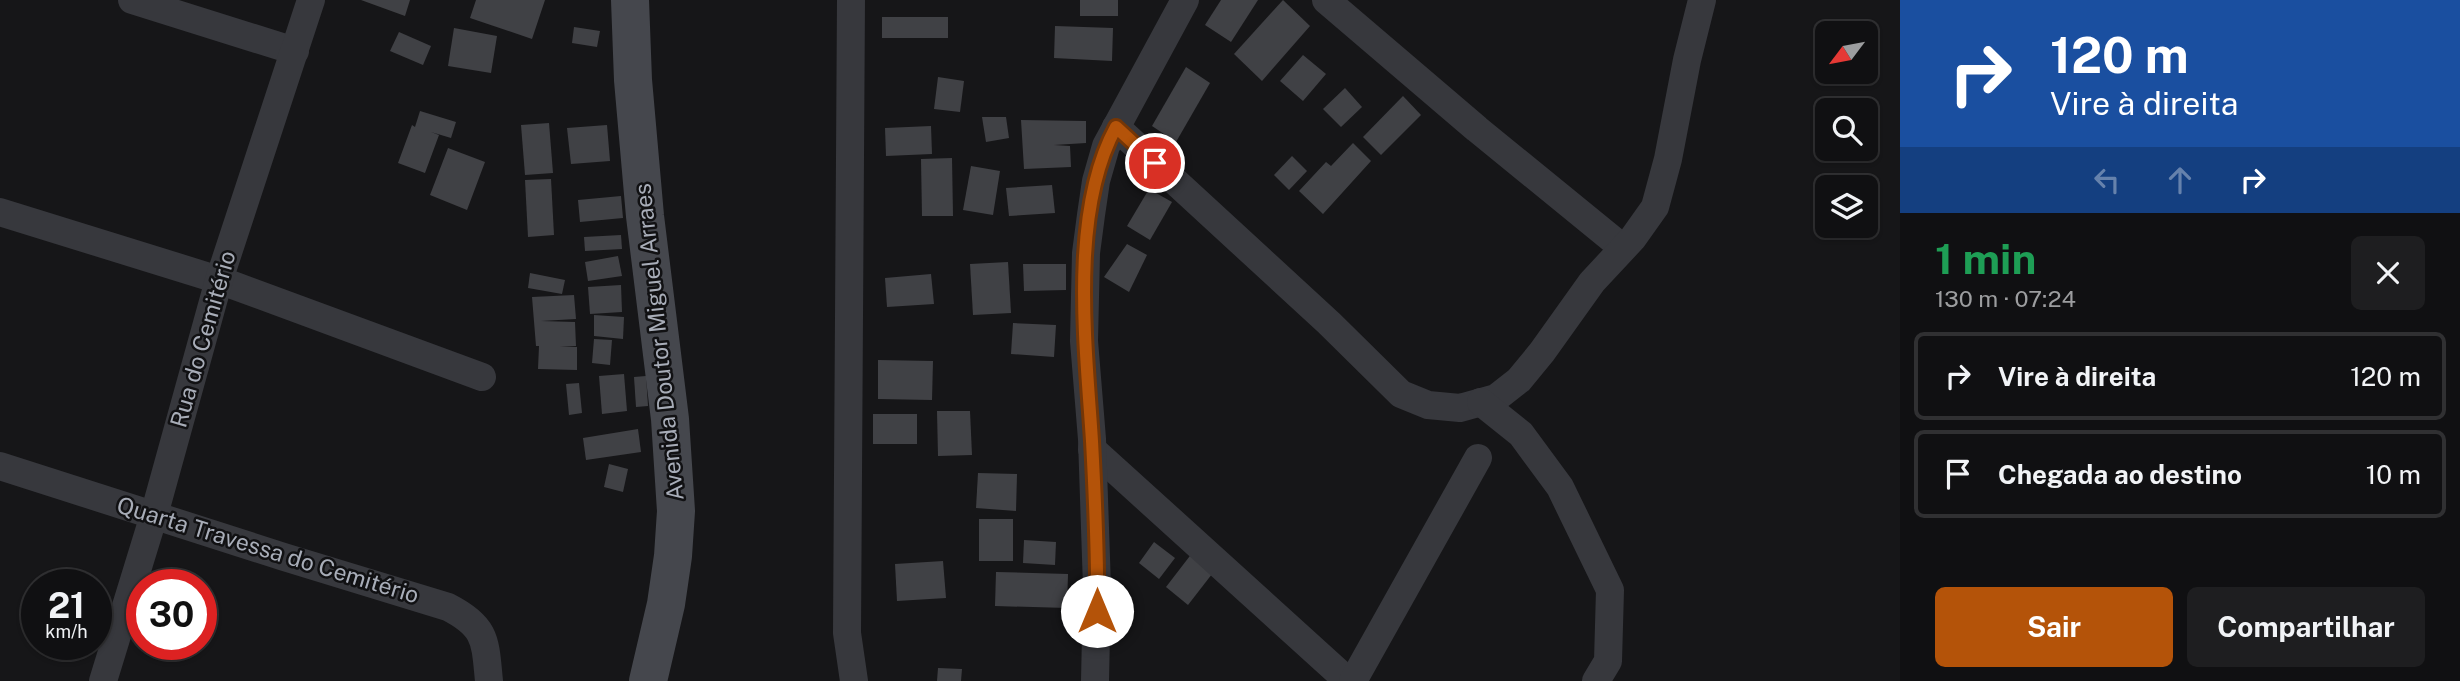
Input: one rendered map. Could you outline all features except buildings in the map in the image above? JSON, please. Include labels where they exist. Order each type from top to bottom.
[{"type":"main road","name":"Avenida Doutor Miguel Arraes","points":[[630,0],[633,80],[645,216],[670,419],[676,511],[666,604],[648,681]]},
{"type":"street","points":[[132,0],[295,51]]},
{"type":"street","name":"Rua do Cemitério","points":[[103,681],[154,515],[219,280],[312,0]]},
{"type":"street","points":[[851,0],[847,634],[854,681]]},
{"type":"street","points":[[1095,681],[1097,587],[1092,449],[1084,341],[1086,253],[1096,181],[1106,146],[1185,0]]},
{"type":"street","points":[[1326,0],[1477,130],[1623,248]]},
{"type":"street","points":[[1116,127],[1329,323],[1401,394],[1428,405],[1460,408],[1496,398],[1519,380],[1592,282],[1655,207],[1702,0]]},
{"type":"street","points":[[0,212],[219,280],[482,377]]},
{"type":"street","points":[[1481,402],[1521,434],[1560,487],[1610,590],[1608,661],[1596,681]]},
{"type":"street","points":[[1092,449],[1348,681]]},
{"type":"street","points":[[1353,681],[1478,458]]},
{"type":"street","name":"Quarta Travessa do Cemitério","points":[[0,466],[448,607],[468,617],[483,638],[489,681]]},
{"type":"route","points":[[1097,611],[1092,449],[1084,341],[1086,253],[1096,181],[1106,146],[1116,127],[1155,163]]}]
